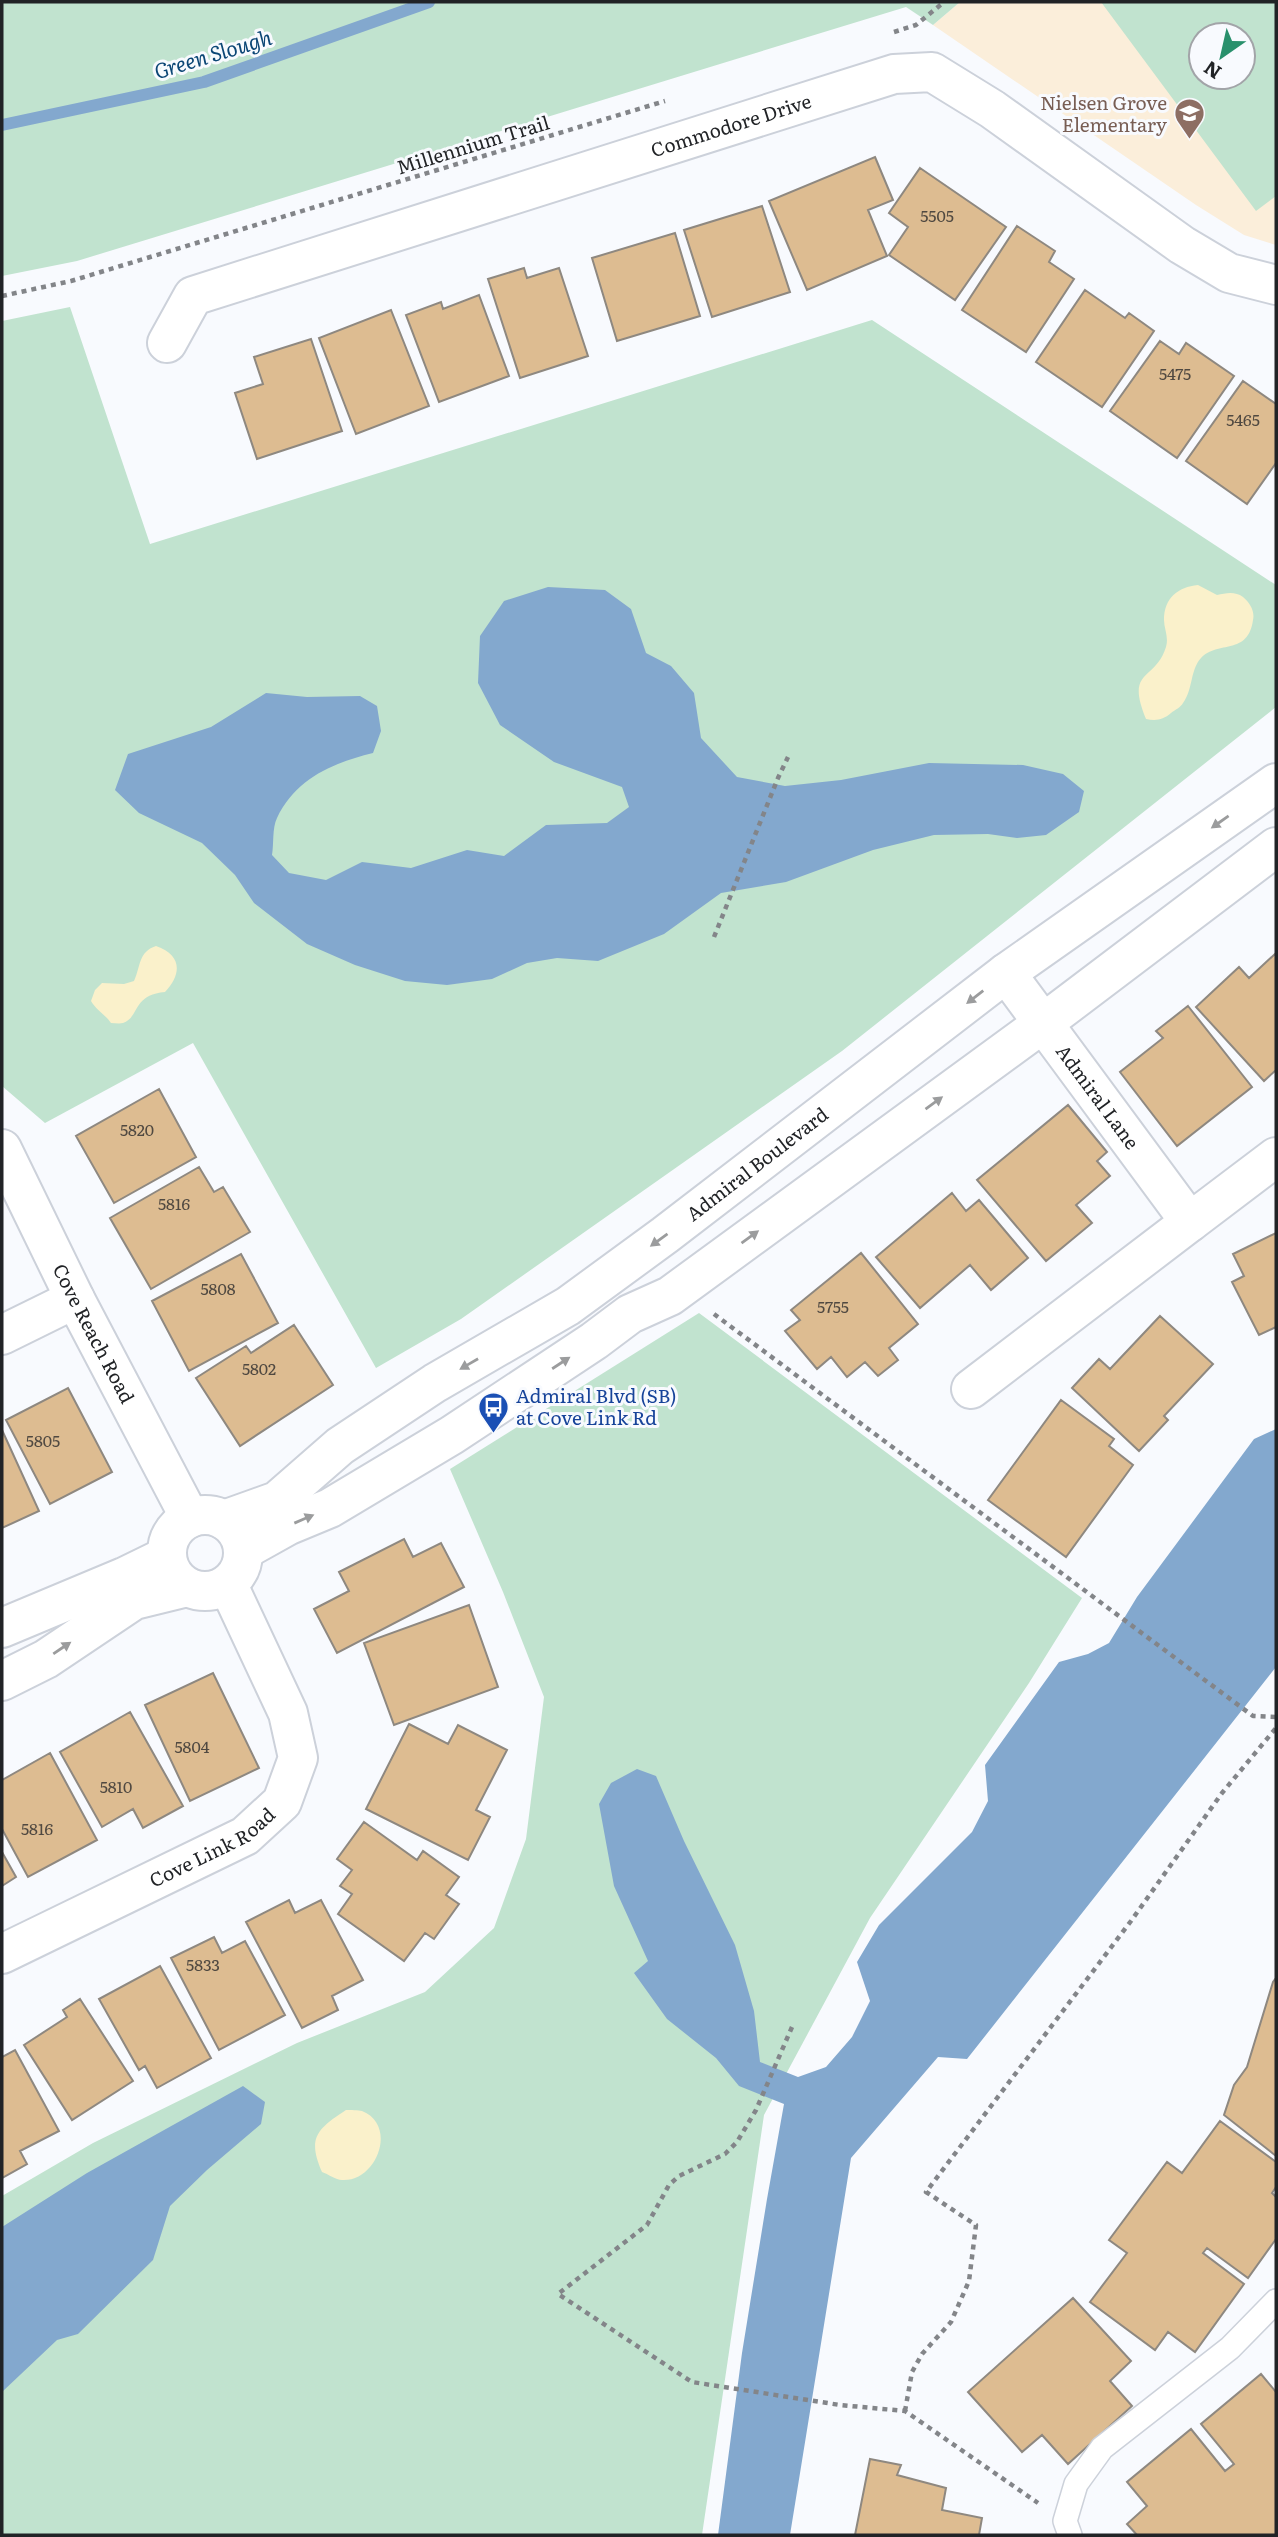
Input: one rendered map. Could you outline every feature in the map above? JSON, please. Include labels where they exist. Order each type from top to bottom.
[{"type":"street","name":"Commodore Drive","points":[[167,343],[194,296],[894,74],[932,72],[992,108],[1182,245],[1229,273],[1276,285]]},
{"type":"street","name":"Admiral Boulevard","points":[[219,1529],[277,1501],[340,1446],[435,1383],[568,1306],[665,1235],[1006,973],[1276,783]]},
{"type":"street","points":[[219,1529],[243,1563],[237,1575],[228,1585],[208,1592],[187,1587],[177,1580],[167,1556],[171,1535],[178,1526],[219,1529],[289,1525],[330,1508],[452,1435],[630,1314],[670,1296],[1042,1024],[1276,847]]},
{"type":"street","name":"Admiral Lane","points":[[1006,973],[1190,1222]]},
{"type":"street","name":"Cove Reach Road","points":[[2,1149],[75,1299],[219,1529]]},
{"type":"street","points":[[971,1389],[1276,1157]]},
{"type":"street","points":[[2,1335],[75,1299]]},
{"type":"street","points":[[2,1629],[167,1556]]},
{"type":"street","name":"Cove Link Road","points":[[2,1954],[245,1836],[282,1802],[298,1758],[288,1713],[228,1585]]},
{"type":"street","points":[[2,1681],[46,1659],[134,1600],[187,1587]]},
{"type":"lane","points":[[1068,2528],[1076,2484],[1102,2448],[1230,2348],[1276,2301]]},
{"type":"path","points":[[890,33],[916,25],[944,2]]},
{"type":"path","name":"Millennium Trail","points":[[2,296],[71,281],[665,101]]},
{"type":"path","points":[[714,937],[788,757]]},
{"type":"path","points":[[709,1309],[717,1318],[1253,1716],[1276,1717]]},
{"type":"path","points":[[905,2411],[912,2372],[922,2354],[951,2322],[969,2281],[976,2225],[926,2192],[1131,1921],[1222,1793],[1276,1728]]},
{"type":"path","points":[[792,2027],[756,2110],[737,2142],[725,2154],[679,2176],[669,2185],[647,2225],[558,2294],[692,2382],[840,2405],[905,2411],[1068,2528]]},
{"type":"shaded area","name":"Nielsen Grove Elementary","points":[[960,2],[1276,2],[1276,245],[1244,235],[933,25]]},
{"type":"green space","points":[[2,2],[960,2],[933,25],[906,7],[77,261],[2,276]]},
{"type":"green space","points":[[1101,2],[1276,2],[1276,196],[1256,211]]},
{"type":"green space","points":[[70,307],[150,544],[872,320],[1276,585],[1276,707],[842,1051],[461,1319],[376,1368],[193,1043],[45,1123],[2,1086],[2,321]]},
{"type":"green space","points":[[699,1313],[1082,1598],[1029,1683],[870,1918],[764,2115],[702,2535],[2,2535],[2,2196],[93,2143],[297,2043],[425,1992],[494,1928],[526,1839],[544,1697],[503,1592],[450,1469]]},
{"type":"sand","points":[[1198,585],[1217,595],[1234,593],[1243,597],[1253,613],[1250,631],[1239,643],[1201,658],[1195,668],[1186,698],[1179,707],[1162,719],[1146,719],[1140,703],[1140,683],[1161,658],[1166,647],[1166,606],[1178,591]]},
{"type":"sand","points":[[156,946],[171,954],[175,960],[177,966],[171,985],[165,992],[147,997],[128,1020],[111,1023],[91,1001],[95,990],[102,983],[124,984],[134,981],[143,956]]},
{"type":"sand","points":[[346,2110],[362,2111],[373,2118],[379,2128],[381,2140],[379,2152],[365,2172],[342,2180],[322,2172],[315,2142],[322,2129]]},
{"type":"water","points":[[548,587],[605,590],[631,609],[646,653],[671,666],[694,693],[701,738],[737,777],[785,786],[841,780],[929,763],[1023,765],[1063,774],[1084,791],[1079,812],[1046,835],[1017,838],[988,834],[934,835],[873,850],[786,882],[721,893],[664,934],[598,961],[557,958],[527,963],[492,979],[447,985],[405,981],[355,965],[307,944],[254,903],[235,875],[202,843],[139,813],[115,790],[128,754],[211,727],[266,693],[307,697],[360,696],[377,706],[381,731],[373,753],[317,774],[294,792],[285,804],[275,822],[272,855],[289,873],[326,880],[362,862],[411,868],[467,850],[504,856],[546,825],[607,823],[629,807],[622,787],[554,762],[500,725],[478,683],[480,636],[504,601]]},
{"type":"water","points":[[1276,1429],[1276,1667],[967,2059],[938,2057],[851,2158],[790,2535],[718,2535],[742,2353],[784,2104],[739,2086],[716,2058],[667,2019],[634,1973],[648,1961],[614,1886],[599,1804],[611,1783],[637,1769],[656,1776],[684,1841],[735,1945],[754,2011],[760,2062],[798,2077],[826,2067],[852,2037],[870,2001],[857,1962],[879,1925],[972,1832],[988,1801],[985,1765],[1059,1662],[1088,1654],[1109,1643],[1137,1597],[1254,1439]]},
{"type":"water","points":[[243,2086],[265,2102],[261,2124],[170,2206],[153,2260],[78,2334],[57,2340],[2,2392],[2,2227],[87,2173]]},
{"type":"building","points":[[875,157],[893,200],[868,210],[887,256],[807,290],[769,201]]},
{"type":"building","points":[[920,168],[1006,227],[955,300],[889,255],[908,227],[889,213]]},
{"type":"building","points":[[762,206],[790,292],[712,317],[684,230]]},
{"type":"building","points":[[1017,226],[1055,251],[1049,262],[1074,279],[1026,352],[962,310]]},
{"type":"building","points":[[675,233],[700,316],[617,341],[592,258]]},
{"type":"building","points":[[524,268],[527,278],[559,268],[588,356],[520,378],[488,279]]},
{"type":"building","points":[[1085,290],[1125,318],[1129,313],[1154,331],[1102,407],[1036,362]]},
{"type":"building","points":[[479,295],[509,376],[439,402],[406,315],[441,302],[443,309]]},
{"type":"building","points":[[391,310],[429,406],[356,434],[319,338]]},
{"type":"building","points":[[311,339],[342,431],[257,459],[235,393],[263,384],[254,357]]},
{"type":"building","points":[[1160,341],[1179,354],[1186,343],[1234,376],[1177,458],[1110,411]]},
{"type":"building","points":[[1243,381],[1276,404],[1276,463],[1247,504],[1186,461]]},
{"type":"building","points":[[1276,953],[1276,1070],[1264,1081],[1196,1007],[1239,967],[1249,978]]},
{"type":"building","points":[[1188,1006],[1252,1087],[1177,1146],[1120,1072],[1163,1038],[1156,1031]]},
{"type":"building","points":[[159,1089],[196,1157],[114,1203],[76,1136]]},
{"type":"building","points":[[1068,1105],[1107,1152],[1097,1161],[1110,1176],[1076,1205],[1092,1223],[1046,1261],[977,1180]]},
{"type":"building","points":[[199,1167],[214,1192],[223,1187],[250,1232],[151,1289],[110,1218]]},
{"type":"building","points":[[952,1193],[966,1211],[979,1200],[1028,1258],[991,1290],[970,1265],[920,1308],[876,1257]]},
{"type":"building","points":[[1276,1233],[1276,1327],[1259,1335],[1232,1282],[1244,1276],[1233,1254]]},
{"type":"building","points":[[861,1253],[918,1324],[889,1348],[898,1360],[878,1376],[865,1362],[847,1377],[831,1357],[817,1369],[785,1331],[800,1320],[791,1310]]},
{"type":"building","points":[[241,1254],[278,1323],[189,1371],[152,1301]]},
{"type":"building","points":[[1160,1316],[1213,1364],[1164,1416],[1168,1420],[1139,1451],[1072,1388],[1099,1359],[1110,1369]]},
{"type":"building","points":[[294,1325],[333,1385],[240,1446],[196,1378],[246,1346],[251,1353]]},
{"type":"building","points":[[68,1388],[112,1472],[50,1504],[6,1420]]},
{"type":"building","points":[[1061,1400],[1114,1439],[1109,1446],[1133,1465],[1066,1557],[988,1500]]},
{"type":"building","points":[[2,1430],[39,1511],[2,1528]]},
{"type":"building","points":[[404,1539],[413,1557],[441,1543],[464,1587],[337,1653],[314,1609],[349,1591],[339,1572]]},
{"type":"building","points":[[469,1605],[498,1687],[394,1725],[364,1643]]},
{"type":"building","points":[[213,1673],[259,1768],[190,1801],[145,1705]]},
{"type":"building","points":[[130,1712],[183,1806],[143,1828],[133,1809],[102,1827],[60,1752]]},
{"type":"building","points":[[409,1724],[448,1744],[458,1725],[507,1750],[476,1810],[490,1817],[468,1860],[366,1809]]},
{"type":"building","points":[[50,1753],[97,1840],[28,1877],[2,1829],[2,1780]]},
{"type":"building","points":[[364,1822],[417,1860],[423,1851],[459,1877],[446,1895],[459,1904],[434,1939],[425,1933],[404,1961],[338,1914],[352,1894],[340,1886],[352,1870],[337,1859]]},
{"type":"building","points":[[2,1852],[16,1877],[2,1886]]},
{"type":"building","points":[[289,1900],[295,1913],[321,1900],[363,1980],[332,1996],[338,2010],[302,2028],[246,1922]]},
{"type":"building","points":[[214,1937],[222,1953],[245,1941],[285,2015],[219,2050],[171,1958]]},
{"type":"building","points":[[160,1966],[211,2058],[157,2088],[145,2066],[139,2070],[99,1999]]},
{"type":"building","points":[[1276,1978],[1276,2156],[1224,2115],[1234,2085],[1247,2067]]},
{"type":"building","points":[[80,1999],[133,2081],[72,2120],[24,2045],[67,2017],[63,2010]]},
{"type":"building","points":[[15,2050],[59,2131],[20,2151],[27,2164],[2,2178],[2,2057]]},
{"type":"building","points":[[1220,2121],[1276,2162],[1276,2187],[1272,2193],[1276,2197],[1276,2239],[1248,2278],[1207,2248],[1203,2253],[1244,2284],[1195,2352],[1168,2332],[1155,2350],[1090,2302],[1127,2253],[1109,2240],[1167,2162],[1182,2173]]},
{"type":"building","points":[[1073,2298],[1131,2361],[1110,2381],[1132,2406],[1068,2464],[1042,2435],[1022,2452],[968,2392]]},
{"type":"building","points":[[1261,2374],[1276,2392],[1276,2535],[1137,2535],[1127,2524],[1147,2506],[1127,2482],[1191,2429],[1225,2471],[1234,2464],[1201,2424]]},
{"type":"building","points":[[870,2459],[901,2465],[897,2475],[946,2488],[942,2510],[982,2518],[979,2535],[855,2535]]},
{"type":"waterway","name":"Green Slough","points":[[2,125],[204,82],[429,2]]},
{"type":"place","name":"Nielsen Grove Elementary","points":[[1190,141]]},
{"type":"place","name":"Admiral Blvd (SB) at Cove Link Rd","points":[[493,1434]]}]
